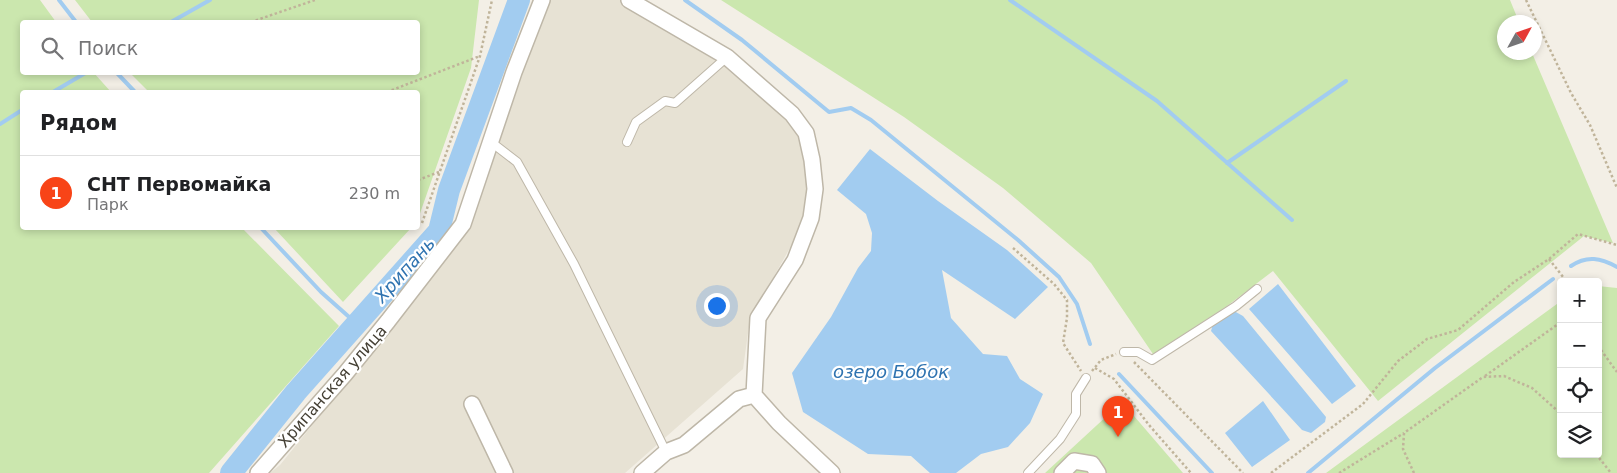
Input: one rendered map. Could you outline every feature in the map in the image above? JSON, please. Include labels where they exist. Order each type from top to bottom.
[{"type":"street","name":"Хрипанская улица","points":[[258,473],[345,374],[463,224],[514,72],[542,0]]},
{"type":"street","points":[[629,0],[727,57],[792,114],[806,133],[812,160],[814,189],[812,218],[795,260],[758,318],[754,395],[779,423],[832,473]]},
{"type":"street","points":[[642,473],[666,452],[684,445],[739,399],[754,395]]},
{"type":"street","points":[[472,404],[505,473]]},
{"type":"street","points":[[1062,473],[1074,461],[1092,464],[1098,473]]},
{"type":"lane","points":[[627,142],[636,122],[665,100],[675,103],[727,57]]},
{"type":"lane","points":[[491,142],[517,162],[574,264],[666,452]]},
{"type":"lane","points":[[1124,352],[1138,352],[1152,360],[1200,327],[1236,306],[1257,289]]},
{"type":"lane","points":[[1028,473],[1060,439],[1076,414],[1076,394],[1086,378]]},
{"type":"path","points":[[257,20],[315,0]]},
{"type":"path","points":[[422,223],[480,56],[492,0]]},
{"type":"path","points":[[1526,0],[1571,93],[1590,125],[1617,188]]},
{"type":"path","points":[[392,90],[480,56]]},
{"type":"path","points":[[420,179],[440,172]]},
{"type":"path","points":[[1271,473],[1363,404],[1398,361],[1427,339],[1458,330],[1514,282],[1548,259],[1578,234],[1617,245]]},
{"type":"path","points":[[1013,248],[1054,284],[1067,300],[1063,343],[1086,378],[1101,360],[1124,352],[1243,473]]},
{"type":"path","points":[[1548,259],[1564,278]]},
{"type":"path","points":[[1339,473],[1404,433],[1560,323]]},
{"type":"path","points":[[1602,351],[1617,372]]},
{"type":"path","points":[[1095,368],[1114,380],[1149,425],[1191,473]]},
{"type":"path","points":[[1483,377],[1504,376],[1532,388],[1560,413]]},
{"type":"path","points":[[1404,433],[1403,449],[1414,473]]},
{"type":"path","points":[[1599,458],[1611,473]]},
{"type":"shaded area","points":[[548,0],[621,0],[738,71],[802,133],[810,191],[809,214],[750,319],[743,369],[625,473],[270,473],[280,465],[399,318],[470,221],[500,129]]},
{"type":"green space","points":[[0,0],[40,0],[55,20],[20,20],[20,75],[96,75],[109,90],[20,90],[20,230],[244,230],[339,326],[209,473],[0,473]]},
{"type":"green space","points":[[75,0],[479,0],[471,68],[420,213],[420,90],[147,90],[132,75],[420,75],[420,20],[90,20]]},
{"type":"green space","points":[[721,0],[1510,0],[1516,15],[1497,15],[1497,60],[1535,60],[1613,243],[1584,236],[1378,401],[1273,271],[1227,306],[1153,354],[1091,263],[1003,188],[904,117]]},
{"type":"green space","points":[[276,230],[409,230],[343,302]]},
{"type":"green space","points":[[1602,286],[1617,288],[1617,473],[1326,473],[1557,304],[1557,458],[1602,458]]},
{"type":"green space","points":[[1122,402],[1183,473],[1045,473]]},
{"type":"water","name":"озеро Бобок","points":[[870,149],[938,201],[1007,250],[1048,287],[1015,319],[942,270],[951,318],[983,354],[1007,356],[1020,379],[1043,394],[1030,423],[1008,447],[981,454],[956,473],[930,473],[911,456],[868,454],[803,412],[792,373],[831,317],[858,268],[871,251],[872,233],[866,214],[837,190]]},
{"type":"water","points":[[1278,284],[1356,386],[1332,404],[1249,309]]},
{"type":"water","points":[[1234,311],[1243,316],[1326,417],[1325,422],[1311,433],[1302,430],[1211,331],[1213,324]]},
{"type":"water","points":[[1263,401],[1290,440],[1252,467],[1225,433]]},
{"type":"waterway","points":[[59,0],[74,20]]},
{"type":"waterway","points":[[175,20],[210,0]]},
{"type":"waterway","name":"Хрипань","points":[[231,473],[296,392],[439,231],[449,190],[519,0]]},
{"type":"waterway","points":[[685,0],[742,40],[829,112],[851,108],[871,120],[1018,240],[1059,277],[1077,304],[1090,344]]},
{"type":"waterway","points":[[1010,0],[1157,101],[1292,220]]},
{"type":"waterway","points":[[56,90],[82,75]]},
{"type":"waterway","points":[[119,75],[133,90]]},
{"type":"waterway","points":[[1227,163],[1346,81]]},
{"type":"waterway","points":[[0,124],[20,111]]},
{"type":"waterway","points":[[263,230],[321,292],[357,324]]},
{"type":"waterway","points":[[1571,266],[1583,260],[1594,259],[1617,267]]},
{"type":"waterway","points":[[1308,473],[1435,368],[1553,279]]},
{"type":"waterway","points":[[1119,374],[1212,473]]},
{"type":"place","name":"СНТ Первомайка","points":[[1118,437]]}]
